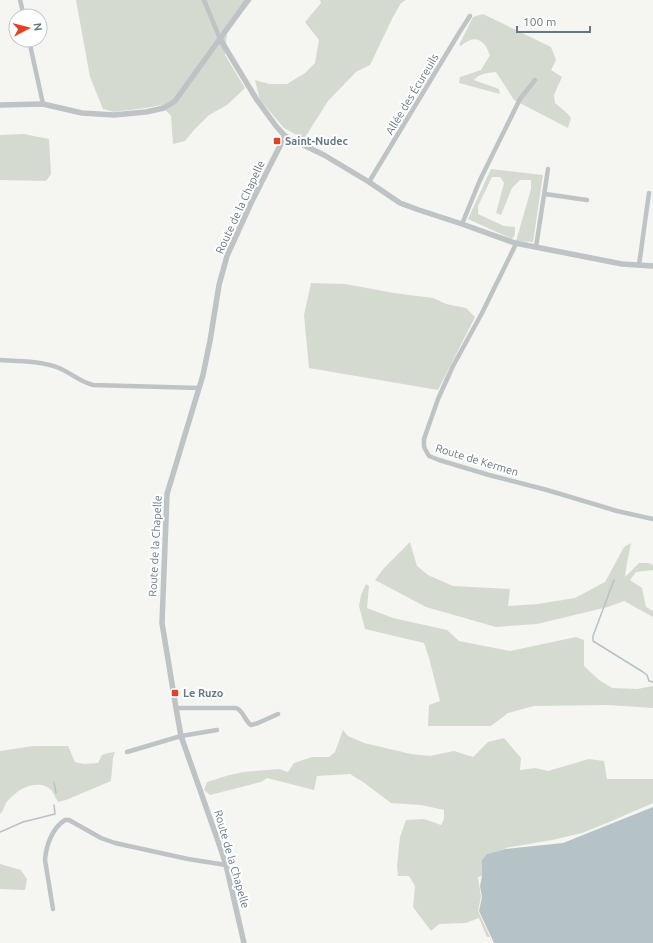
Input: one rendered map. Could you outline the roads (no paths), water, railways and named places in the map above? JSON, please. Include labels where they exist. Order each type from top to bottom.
[{"type":"street","points":[[204,0],[220,39],[257,100],[285,136],[324,155],[369,182],[400,203],[419,210],[515,243],[622,264],[653,266]]},
{"type":"street","points":[[0,105],[43,104],[82,113],[114,115],[146,112],[164,108],[175,101],[248,0]]},
{"type":"street","name":"Allée des Écureuils","points":[[369,182],[470,16]]},
{"type":"street","points":[[31,48],[43,104]]},
{"type":"street","points":[[462,224],[480,180],[520,99],[535,80]]},
{"type":"street","name":"Route de la Chapelle","points":[[244,943],[226,866],[181,736],[176,708],[162,623],[167,494],[203,375],[219,285],[227,256],[251,203],[285,136]]},
{"type":"street","points":[[536,247],[548,169]]},
{"type":"street","points":[[639,265],[650,193]]},
{"type":"street","points":[[545,194],[587,200]]},
{"type":"street","name":"Route de Kermen","points":[[515,243],[515,246],[482,313],[453,366],[438,399],[426,432],[424,446],[426,453],[429,456],[439,460],[489,475],[587,501],[617,511],[653,518]]},
{"type":"street","points":[[0,360],[52,366],[65,371],[83,382],[93,385],[199,388]]},
{"type":"street","points":[[176,708],[236,708],[240,710],[248,723],[251,725],[278,714]]},
{"type":"street","points":[[127,752],[181,736],[217,730]]},
{"type":"street","points":[[53,909],[45,853],[52,835],[65,820],[69,820],[101,838],[115,843],[226,866]]},
{"type":"waterway","points":[[614,580],[593,636],[593,641],[643,672],[647,675],[649,681],[653,682]]},
{"type":"waterway","points":[[54,782],[56,793]]},
{"type":"waterway","points":[[0,832],[23,822],[55,814],[54,805]]},
{"type":"place","name":"Saint-Nudec","points":[[277,141]]},
{"type":"place","name":"Le Ruzo","points":[[175,693]]}]
